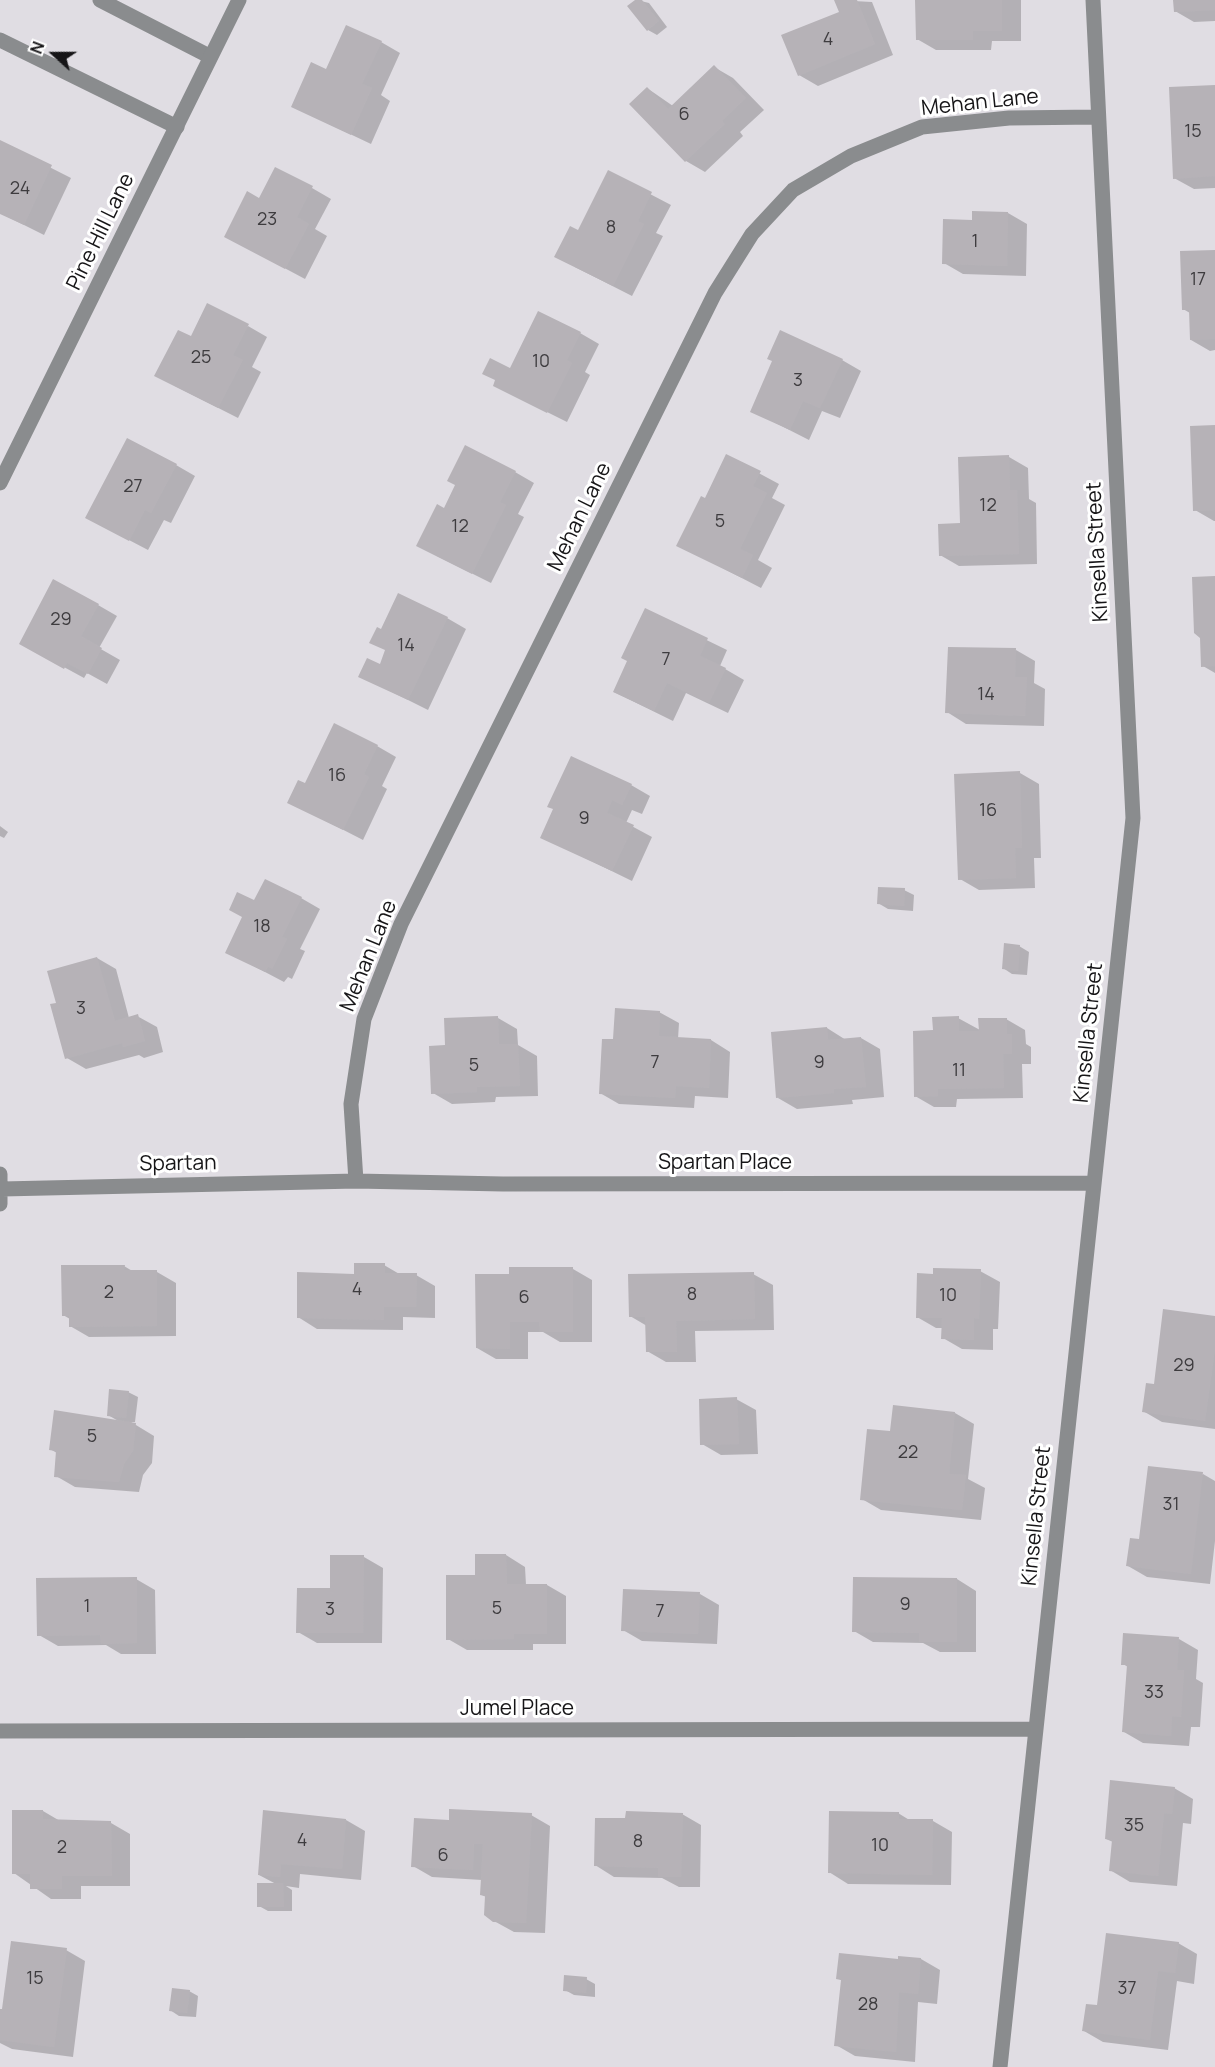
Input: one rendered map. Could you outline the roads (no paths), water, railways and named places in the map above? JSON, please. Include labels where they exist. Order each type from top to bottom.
[{"type":"street","points":[[100,0],[209,56]]},
{"type":"street","name":"Pine Hill Lane","points":[[0,483],[238,0]]},
{"type":"street","name":"Kinsella Street","points":[[1000,2067],[1133,818],[1093,0]]},
{"type":"street","points":[[0,40],[177,127]]},
{"type":"street","name":"Mehan Lane","points":[[356,1181],[351,1104],[364,1018],[401,924],[715,293],[752,234],[793,190],[851,156],[922,127],[1009,118],[1097,117]]},
{"type":"street","points":[[0,1204],[1,1181]]},
{"type":"street","name":"Spartan","points":[[1,1181],[356,1181]]},
{"type":"street","name":"Spartan Place","points":[[356,1181],[502,1184],[1094,1183]]},
{"type":"street","name":"Jumel Place","points":[[0,1731],[1035,1729]]}]
